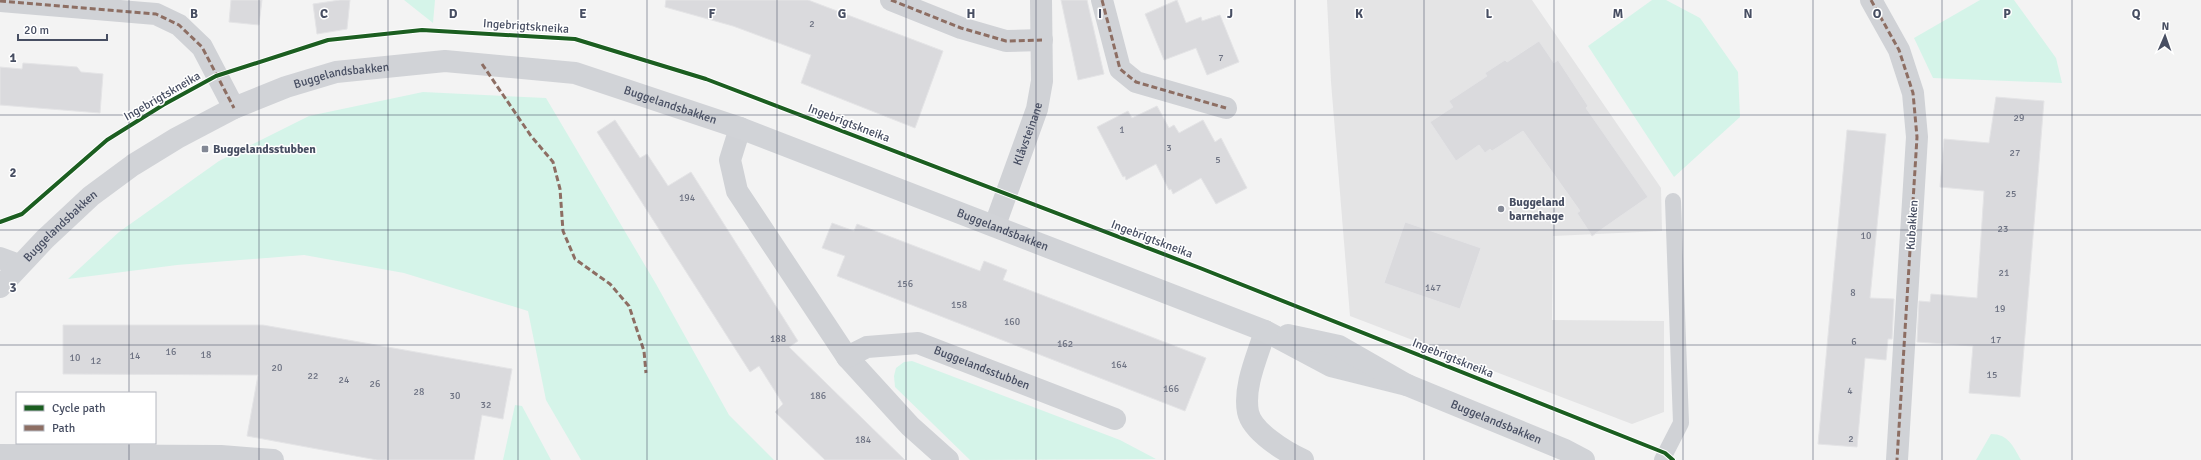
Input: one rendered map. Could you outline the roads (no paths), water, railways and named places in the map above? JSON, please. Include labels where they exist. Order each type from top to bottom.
[{"type":"street","points":[[891,0],[962,28],[1006,41],[1042,40]]},
{"type":"street","name":"Klåvsteinane","points":[[995,225],[1037,109],[1042,81],[1040,0]]},
{"type":"street","points":[[1102,0],[1120,69],[1136,82],[1226,108]]},
{"type":"street","name":"Kubakken","points":[[1871,0],[1899,50],[1913,93],[1917,137],[1897,460]]},
{"type":"street","points":[[0,1],[156,14],[179,25],[202,47],[234,108]]},
{"type":"street","name":"Buggelandsbakken","points":[[0,287],[9,262],[91,196],[133,165],[177,138],[234,108],[286,87],[336,72],[445,61],[576,73],[740,128],[995,225],[1265,331],[1331,366],[1407,385],[1565,450],[1584,460]]},
{"type":"street","points":[[740,128],[730,160],[737,191],[847,358],[910,426],[948,460]]},
{"type":"street","points":[[1265,331],[1248,386],[1248,413],[1262,435],[1303,460]]},
{"type":"street","name":"Buggelandsstubben","points":[[847,358],[867,347],[918,343],[1115,419]]},
{"type":"street","points":[[0,455],[115,457],[220,456],[273,460]]},
{"type":"lane","points":[[1662,460],[1681,423],[1673,201]]},
{"type":"place","name":"Buggelandsstubben","points":[[205,149]]},
{"type":"place","name":"Buggeland barnehage","points":[[1501,209]]}]
